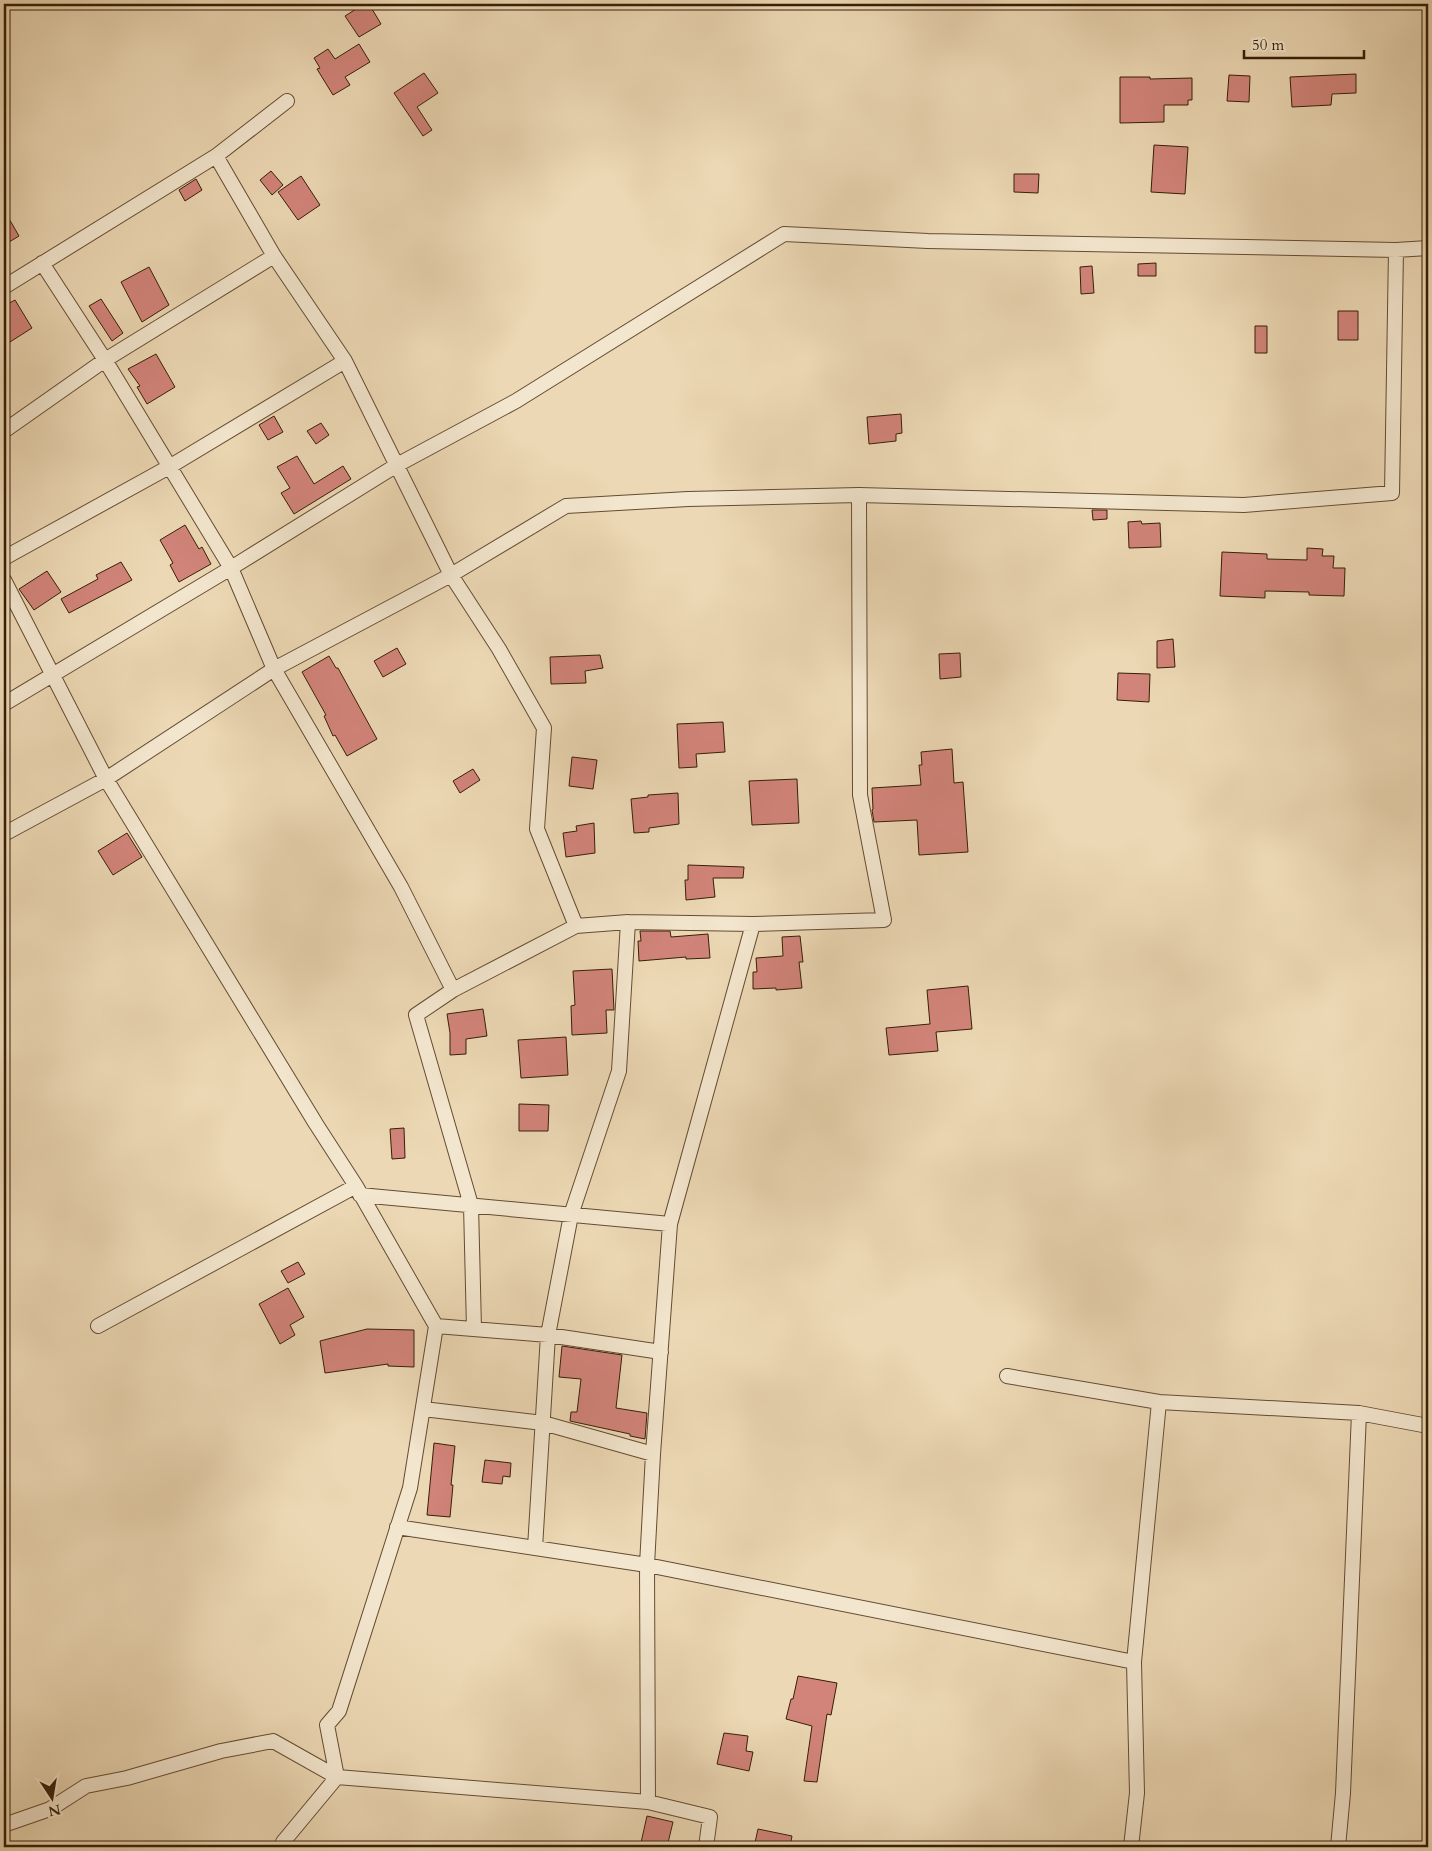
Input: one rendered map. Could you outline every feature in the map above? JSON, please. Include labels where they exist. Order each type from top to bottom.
[{"type":"street","points":[[4,287],[216,156],[287,101]]},
{"type":"street","points":[[216,156],[274,256],[345,361],[451,576],[499,649],[544,728],[538,829],[576,926]]},
{"type":"street","points":[[4,704],[231,568],[396,465],[516,401],[784,234],[928,241],[1396,250],[1428,248]]},
{"type":"street","points":[[4,834],[106,779],[274,669],[451,576],[566,506],[688,499],[859,495],[1244,505],[1392,493],[1396,250]]},
{"type":"street","points":[[4,431],[104,360],[274,256]]},
{"type":"street","points":[[42,263],[104,360],[231,568],[274,669],[401,887],[453,990]]},
{"type":"street","points":[[4,558],[169,467],[345,361]]},
{"type":"street","points":[[474,1329],[471,1206],[416,1015],[453,990],[576,926],[628,922],[753,924],[884,920],[860,795],[859,495]]},
{"type":"street","points":[[4,580],[106,779],[358,1191],[436,1326],[410,1488],[339,1711],[327,1725],[337,1777]]},
{"type":"street","points":[[536,1548],[548,1335],[571,1215],[619,1071],[628,922]]},
{"type":"street","points":[[648,1802],[647,1565],[670,1224],[753,924]]},
{"type":"street","points":[[98,1326],[358,1191],[471,1206],[670,1224]]},
{"type":"street","points":[[436,1326],[548,1335],[661,1352]]},
{"type":"street","points":[[1007,1376],[1159,1402],[1359,1413],[1428,1426]]},
{"type":"street","points":[[1131,1847],[1137,1793],[1134,1662],[1159,1402]]},
{"type":"street","points":[[423,1409],[543,1423],[653,1454]]},
{"type":"street","points":[[1338,1847],[1343,1793],[1359,1413]]},
{"type":"street","points":[[397,1527],[647,1565],[1134,1662]]},
{"type":"street","points":[[4,1825],[50,1809],[86,1786],[127,1778],[221,1751],[272,1741],[337,1777],[648,1802],[710,1817],[706,1847]]},
{"type":"street","points":[[283,1847],[284,1842],[337,1777]]},
{"type":"building","points":[[364,4],[369,4],[381,24],[359,37],[345,16]]},
{"type":"building","points":[[359,44],[370,62],[345,77],[350,85],[333,95],[317,69],[320,68],[314,58],[328,49],[335,59]]},
{"type":"building","points":[[424,73],[438,93],[417,107],[432,130],[423,136],[394,93]]},
{"type":"building","points":[[1356,74],[1356,93],[1332,94],[1331,105],[1292,107],[1290,77]]},
{"type":"building","points":[[1229,75],[1250,76],[1249,102],[1227,101]]},
{"type":"building","points":[[1120,77],[1150,77],[1150,79],[1192,78],[1192,100],[1188,100],[1188,105],[1164,105],[1164,122],[1120,123]]},
{"type":"building","points":[[1154,145],[1188,147],[1185,194],[1151,192]]},
{"type":"building","points":[[271,171],[283,185],[272,195],[260,180]]},
{"type":"building","points":[[1014,174],[1039,174],[1038,193],[1014,192]]},
{"type":"building","points":[[301,176],[320,205],[298,220],[278,192]]},
{"type":"building","points":[[196,179],[202,190],[185,201],[179,190]]},
{"type":"building","points":[[4,210],[19,236],[4,245]]},
{"type":"building","points":[[1156,263],[1156,276],[1138,276],[1138,264]]},
{"type":"building","points":[[1092,266],[1094,293],[1081,294],[1080,267]]},
{"type":"building","points":[[149,267],[169,305],[142,322],[121,282]]},
{"type":"building","points":[[101,299],[123,333],[112,341],[89,306]]},
{"type":"building","points":[[15,300],[32,328],[10,342],[4,332],[4,306]]},
{"type":"building","points":[[1338,311],[1358,311],[1358,340],[1338,340]]},
{"type":"building","points":[[1255,326],[1267,326],[1267,353],[1255,353]]},
{"type":"building","points":[[156,354],[175,387],[147,404],[137,387],[140,386],[128,369]]},
{"type":"building","points":[[901,414],[902,433],[896,434],[896,441],[869,444],[867,417]]},
{"type":"building","points":[[274,416],[283,432],[268,440],[259,425]]},
{"type":"building","points":[[321,423],[329,435],[316,444],[307,431]]},
{"type":"building","points":[[297,456],[314,484],[343,466],[351,479],[294,514],[281,493],[290,488],[277,467]]},
{"type":"building","points":[[1092,510],[1107,510],[1107,519],[1093,520]]},
{"type":"building","points":[[1141,521],[1142,524],[1160,523],[1161,547],[1129,548],[1128,522]]},
{"type":"building","points":[[185,525],[199,549],[202,547],[211,564],[179,582],[170,565],[173,563],[160,540]]},
{"type":"building","points":[[1307,548],[1323,549],[1322,556],[1334,556],[1333,568],[1345,568],[1344,596],[1309,595],[1309,592],[1265,591],[1265,598],[1220,596],[1222,552],[1267,554],[1267,559],[1307,560]]},
{"type":"building","points":[[121,562],[132,580],[69,613],[61,599],[98,579],[96,575]]},
{"type":"building","points":[[47,571],[61,592],[34,610],[19,589]]},
{"type":"building","points":[[1173,639],[1175,667],[1157,668],[1157,641]]},
{"type":"building","points":[[397,648],[406,664],[383,677],[374,661]]},
{"type":"building","points":[[960,653],[961,677],[940,679],[939,654]]},
{"type":"building","points":[[600,655],[603,668],[585,671],[586,683],[551,684],[550,657]]},
{"type":"building","points":[[329,656],[336,668],[338,668],[377,739],[347,756],[335,735],[333,736],[324,716],[326,715],[302,672]]},
{"type":"building","points":[[1118,673],[1150,674],[1149,702],[1117,700]]},
{"type":"building","points":[[723,722],[725,752],[696,754],[697,767],[679,768],[677,724]]},
{"type":"building","points":[[952,749],[954,783],[963,782],[968,852],[919,855],[917,820],[874,822],[872,788],[921,785],[919,765],[922,765],[921,752]]},
{"type":"building","points":[[572,757],[597,760],[593,789],[569,786]]},
{"type":"building","points":[[473,769],[480,780],[460,793],[453,781]]},
{"type":"building","points":[[797,779],[799,823],[752,825],[749,781]]},
{"type":"building","points":[[678,793],[679,824],[649,828],[649,832],[634,833],[631,799],[648,797],[648,795]]},
{"type":"building","points":[[594,823],[595,853],[566,857],[563,833],[577,831],[576,826]]},
{"type":"building","points":[[127,833],[142,857],[113,875],[98,851]]},
{"type":"building","points":[[688,865],[744,867],[743,878],[713,878],[715,897],[686,900],[685,880],[688,880]]},
{"type":"building","points":[[640,931],[670,931],[671,937],[708,934],[710,958],[686,959],[686,957],[639,961],[638,941],[641,941]]},
{"type":"building","points":[[800,936],[803,962],[799,962],[802,988],[753,989],[753,972],[757,972],[756,958],[783,956],[782,937]]},
{"type":"building","points":[[612,969],[614,1010],[606,1010],[607,1033],[572,1035],[571,1006],[575,1005],[573,971]]},
{"type":"building","points":[[968,986],[972,1029],[936,1032],[938,1051],[889,1055],[886,1028],[930,1024],[927,990]]},
{"type":"building","points":[[483,1009],[487,1036],[466,1039],[466,1054],[450,1055],[450,1033],[447,1014]]},
{"type":"building","points":[[566,1037],[568,1075],[521,1078],[518,1040]]},
{"type":"building","points":[[519,1104],[549,1105],[548,1131],[519,1131]]},
{"type":"building","points":[[404,1128],[405,1158],[392,1159],[390,1129]]},
{"type":"building","points":[[298,1262],[305,1274],[288,1283],[281,1271]]},
{"type":"building","points":[[288,1288],[304,1317],[290,1325],[295,1335],[280,1344],[259,1304]]},
{"type":"building","points":[[367,1329],[414,1330],[414,1367],[388,1366],[388,1364],[325,1373],[320,1341]]},
{"type":"building","points":[[562,1346],[622,1355],[616,1408],[647,1413],[645,1439],[570,1421],[571,1412],[577,1412],[581,1379],[559,1377]]},
{"type":"building","points":[[434,1443],[455,1446],[450,1517],[427,1515]]},
{"type":"building","points":[[485,1460],[511,1463],[510,1477],[503,1476],[502,1484],[482,1482]]},
{"type":"building","points":[[798,1676],[837,1683],[831,1715],[827,1714],[817,1782],[804,1781],[812,1726],[786,1719]]},
{"type":"building","points":[[724,1733],[748,1736],[746,1751],[753,1752],[749,1771],[717,1764]]},
{"type":"building","points":[[647,1816],[673,1822],[667,1847],[640,1847]]},
{"type":"building","points":[[758,1829],[792,1836],[790,1847],[754,1847]]}]
